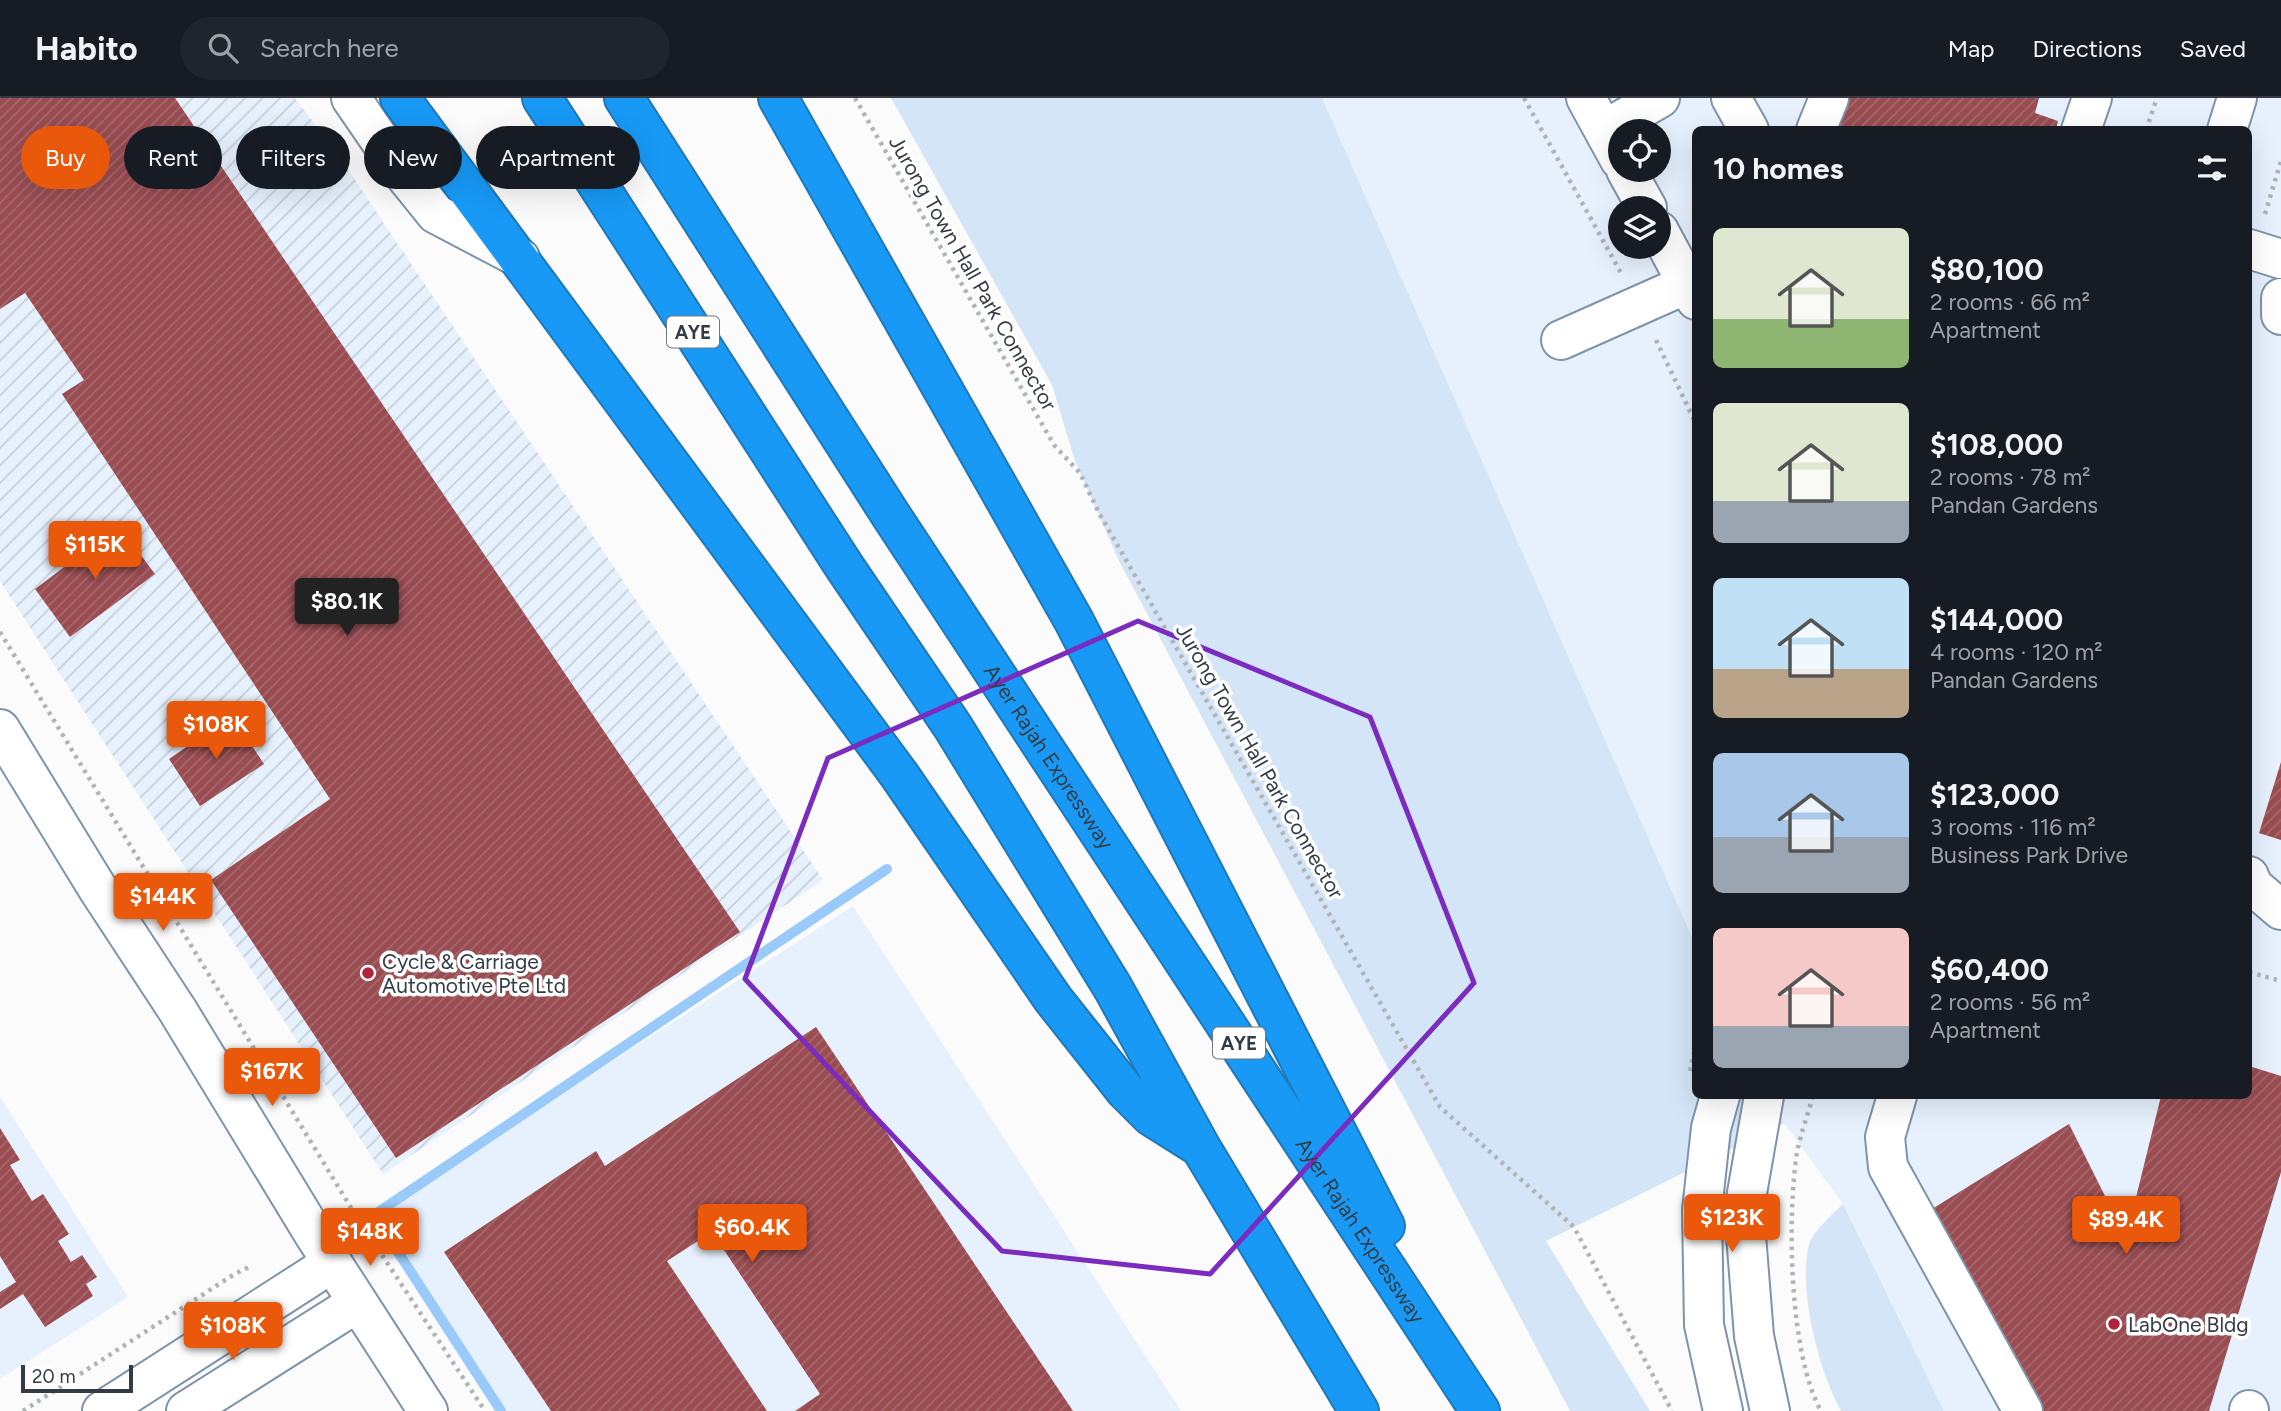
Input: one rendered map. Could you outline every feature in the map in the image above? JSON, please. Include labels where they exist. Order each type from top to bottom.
[{"type":"highway","points":[[400,98],[900,776],[1045,989],[1125,1090],[1151,1116],[1201,1148]]},
{"type":"highway","name":"AYE","points":[[542,98],[844,566],[953,727],[1113,988],[1201,1148],[1359,1411]]},
{"type":"highway","name":"Ayer Rajah Expressway","points":[[624,98],[892,517],[1478,1407]]},
{"type":"highway","points":[[778,98],[1073,621],[1478,1407]]},
{"type":"street","points":[[351,98],[399,168],[436,214],[520,258]]},
{"type":"street","points":[[1604,129],[1660,98]]},
{"type":"street","points":[[1731,98],[1747,126]]},
{"type":"street","points":[[1818,126],[1829,98]]},
{"type":"street","points":[[2082,126],[2092,98]]},
{"type":"street","points":[[2228,126],[2237,98]]},
{"type":"street","points":[[2252,250],[2281,259]]},
{"type":"street","points":[[1561,341],[1639,305],[1692,291],[1671,253]]},
{"type":"street","points":[[2281,298],[2281,315]]},
{"type":"street","points":[[0,729],[332,1264],[429,1411]]},
{"type":"street","points":[[2252,884],[2281,910]]},
{"type":"street","points":[[1719,1099],[1711,1128],[1702,1210],[1704,1325],[1723,1411]]},
{"type":"street","points":[[1763,1099],[1744,1210],[1754,1335],[1770,1411]]},
{"type":"street","points":[[1896,1099],[1885,1136],[1888,1167],[2024,1411]]},
{"type":"street","points":[[102,1411],[332,1264]]},
{"type":"street","points":[[186,1411],[357,1303]]},
{"type":"path","name":"Jurong Town Hall Park Connector","points":[[855,98],[1054,445],[1080,473],[1106,525],[1440,1107],[1574,1227],[1672,1411]]},
{"type":"path","points":[[1524,98],[1639,305],[1692,416]]},
{"type":"path","points":[[2147,126],[2157,98]]},
{"type":"path","points":[[0,632],[353,1210],[485,1411]]},
{"type":"path","points":[[2252,972],[2281,981]]},
{"type":"path","points":[[1812,1099],[1797,1153],[1793,1251],[1796,1332],[1821,1411]]},
{"type":"highlighted area","points":[[1138,621],[1370,717],[1474,983],[1210,1274],[1002,1251],[745,979],[828,758]]},
{"type":"shaded area","points":[[0,98],[295,98],[316,126],[236,126],[236,189],[350,189],[350,172],[823,880],[383,1174],[0,581]]},
{"type":"shaded area","points":[[891,98],[1322,98],[1692,937],[1692,1099],[1772,1099],[1784,1123],[1546,1241],[1650,1411],[1570,1411],[1118,559],[1075,461],[1052,385]]},
{"type":"shaded area","points":[[1322,98],[2281,98],[2281,1411],[1944,1411],[1843,1204],[1784,1123],[1772,1099],[2252,1099],[2252,126],[1692,126],[1692,937]]},
{"type":"shaded area","points":[[853,906],[1181,1411],[501,1411],[374,1215]]},
{"type":"shaded area","points":[[0,1097],[128,1297],[0,1379]]},
{"type":"shaded area","points":[[1843,1204],[1944,1411],[1841,1411],[1818,1353],[1808,1307],[1806,1264],[1809,1245],[1814,1235]]},
{"type":"building","points":[[0,98],[175,98],[194,126],[124,126],[124,189],[222,189],[222,167],[740,932],[396,1158],[211,880],[330,799],[62,394],[84,380],[25,293],[0,309]]},
{"type":"building","points":[[1843,98],[2039,98],[2035,113],[2058,121],[2057,126],[1834,126]]},
{"type":"building","points":[[119,526],[155,574],[70,637],[35,589]]},
{"type":"building","points":[[232,716],[264,764],[200,806],[169,759]]},
{"type":"building","points":[[2281,762],[2281,840],[2259,833]]},
{"type":"building","points":[[816,1027],[1073,1411],[795,1411],[820,1394],[712,1232],[667,1261],[767,1411],[551,1411],[444,1252],[596,1151],[605,1166]]},
{"type":"building","name":"LabOne Bldg","points":[[2252,1067],[2281,1076],[2281,1172],[2209,1411],[2039,1411],[1932,1209],[2069,1124],[2126,1238],[2160,1099],[2252,1099]]},
{"type":"building","points":[[0,1128],[20,1160],[10,1165],[32,1201],[43,1194],[69,1234],[58,1241],[71,1262],[82,1255],[97,1277],[86,1284],[93,1296],[45,1327],[23,1294],[0,1309],[0,1292],[16,1282],[0,1256]]},
{"type":"waterway","points":[[501,1411],[374,1215],[887,869]]},
{"type":"place","name":"Cycle & Carriage Automotive Pte Ltd","points":[[368,973]]},
{"type":"place","name":"LabOne Bldg","points":[[2114,1324]]}]
